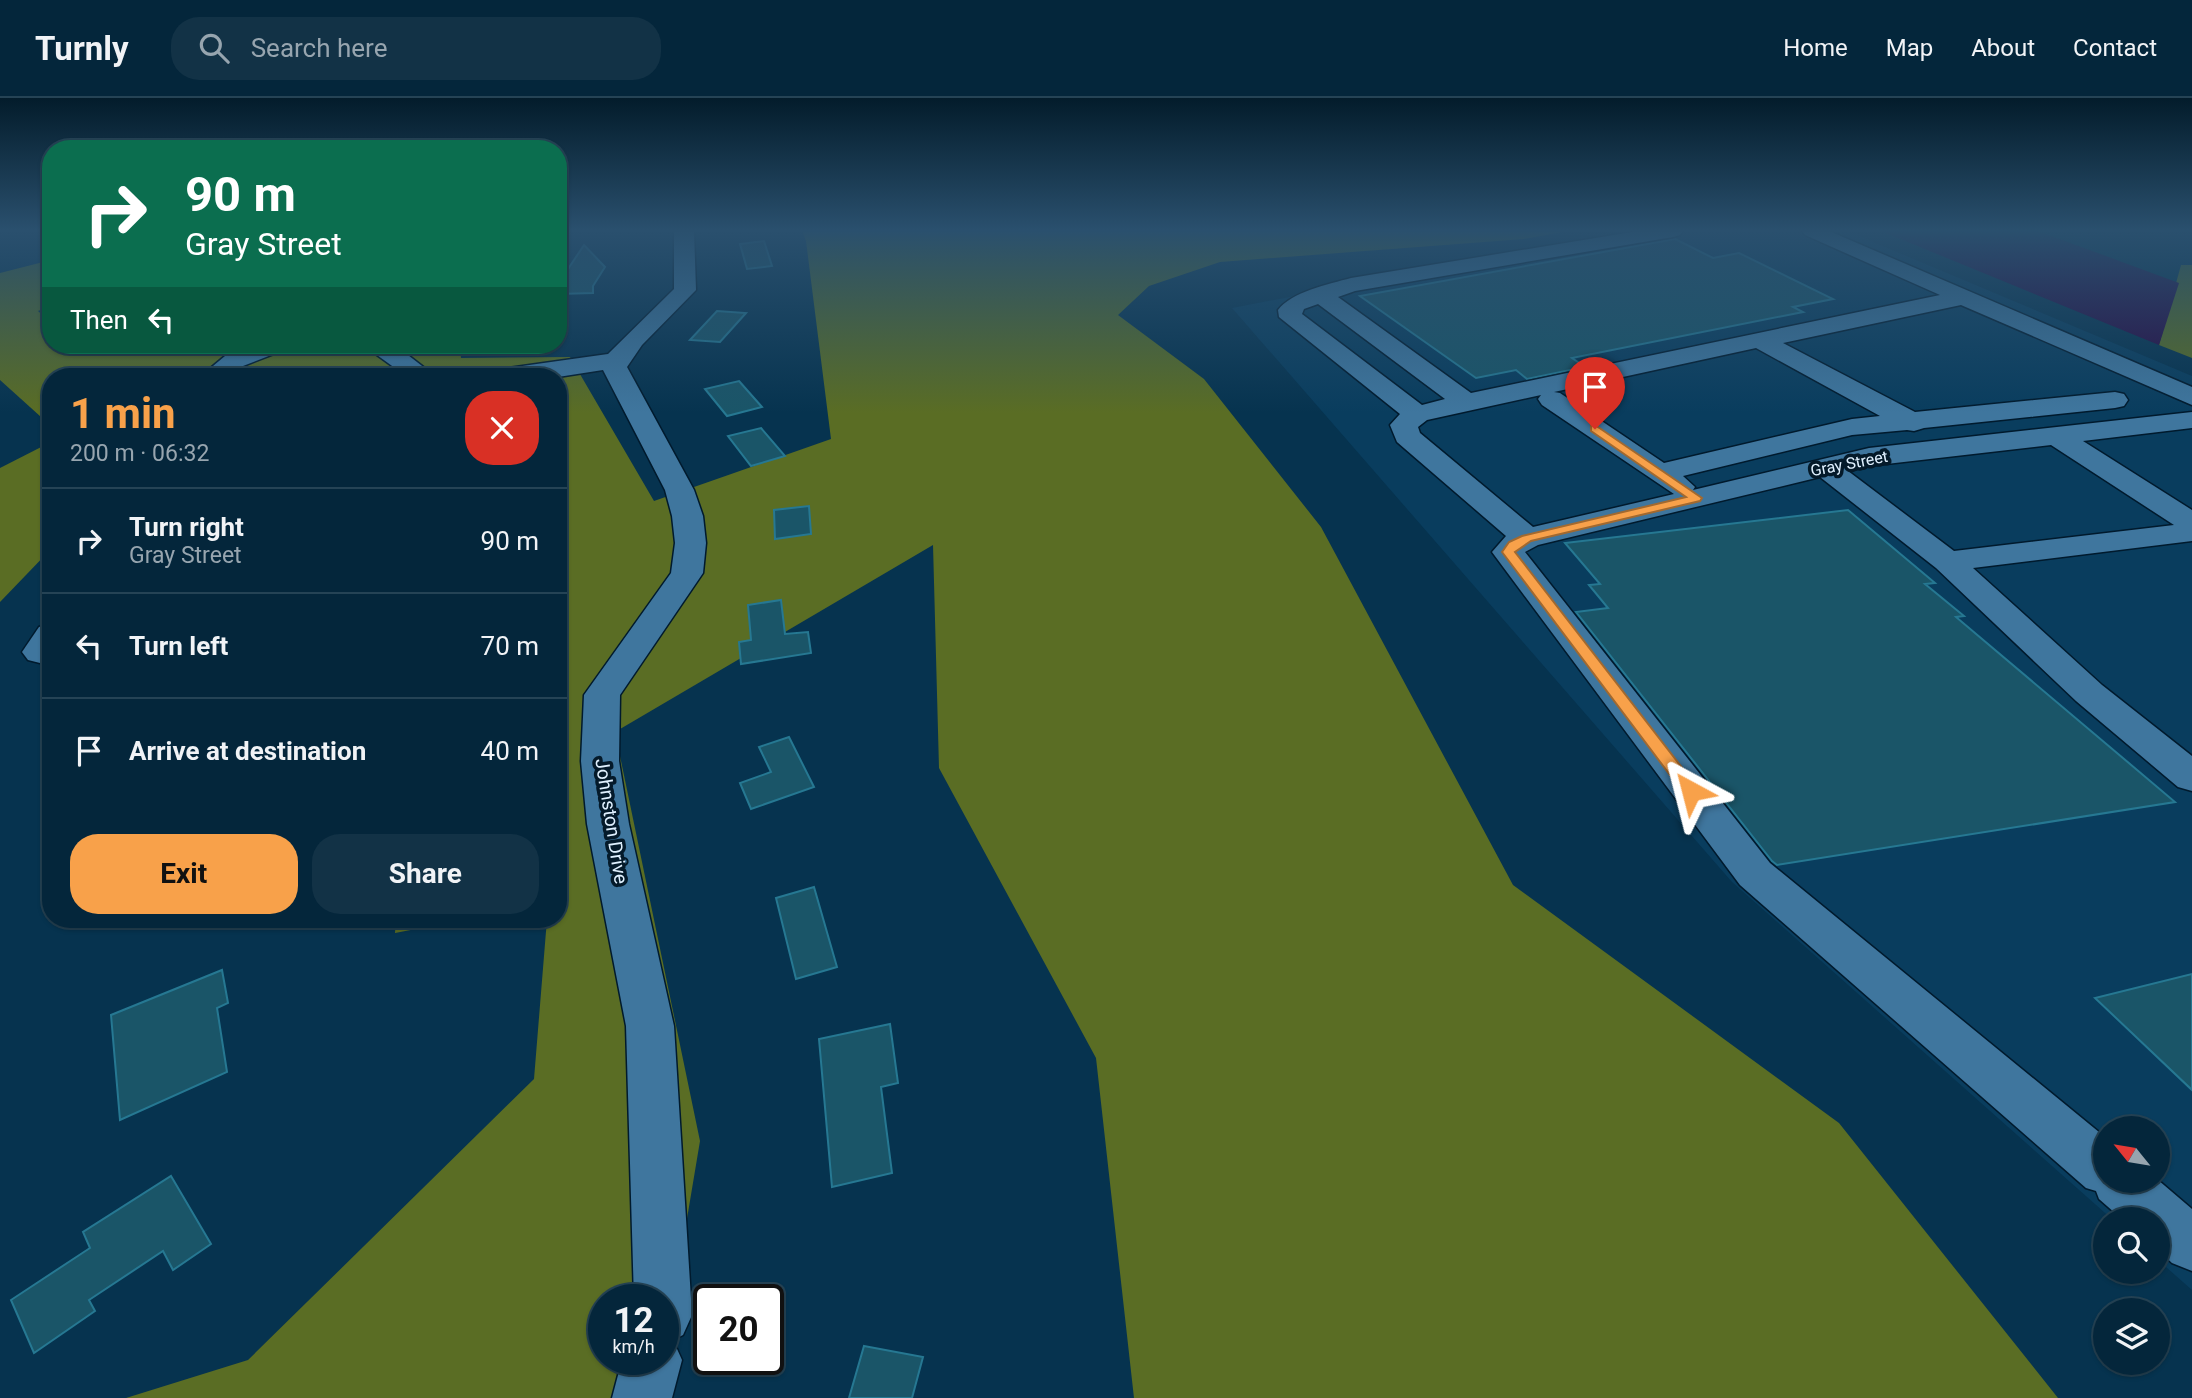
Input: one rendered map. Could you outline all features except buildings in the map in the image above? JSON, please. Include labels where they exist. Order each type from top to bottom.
[{"type":"street","points":[[565,368],[615,361],[634,338],[662,315],[683,292]]},
{"type":"street","points":[[1327,292],[1296,304],[1290,310],[1291,317],[1417,415]]},
{"type":"street","points":[[1953,292],[2192,397]]},
{"type":"street","points":[[1319,294],[1467,403]]},
{"type":"street","points":[[1965,297],[1467,403],[1417,415],[1404,425],[1407,436],[1520,542],[1508,552],[1513,561],[1755,874],[2093,1160]]},
{"type":"street","points":[[1759,341],[1911,421],[1946,448]]},
{"type":"street","points":[[225,368],[252,354]]},
{"type":"street","points":[[391,354],[411,368]]},
{"type":"street","name":"Johnston Drive","points":[[615,361],[614,367],[619,380],[685,499],[691,526],[692,551],[687,573],[602,695],[600,761],[608,824],[650,1026],[662,1284]]},
{"type":"street","points":[[1507,394],[1552,399],[1621,383],[1628,368]]},
{"type":"street","points":[[1552,399],[1696,498]]},
{"type":"street","points":[[1660,473],[1852,427],[2115,400]]},
{"type":"street","name":"Gray Street","points":[[1520,542],[1869,457],[2192,420]]},
{"type":"street","points":[[2058,437],[2192,523]]},
{"type":"street","points":[[1825,467],[1947,561],[2089,693],[2192,777]]},
{"type":"street","points":[[1947,561],[2192,532]]},
{"type":"street","points":[[2133,1194],[2192,1244]]},
{"type":"street","points":[[642,1398],[648,1375]]},
{"type":"shaded area","points":[[1317,292],[1991,292],[2192,376],[2192,1290],[2170,1271],[2170,1207],[2098,1207],[1732,882],[1232,308]]},
{"type":"shaded area","points":[[2029,292],[2176,292],[2159,345]]},
{"type":"green space","points":[[0,292],[42,292],[42,309],[38,311],[42,315],[42,354],[461,354],[461,358],[570,357],[654,501],[831,439],[812,292],[1143,292],[1118,315],[1204,379],[1321,527],[1513,885],[1839,1123],[2058,1398],[1134,1398],[1096,1058],[939,768],[933,545],[615,732],[700,1141],[676,1284],[588,1284],[588,1375],[661,1375],[657,1398],[126,1398],[248,1360],[534,1079],[546,928],[567,928],[567,368],[42,368],[42,418],[0,380]]},
{"type":"green space","points":[[2174,292],[2192,292],[2192,358],[2159,345]]},
{"type":"green space","points":[[42,447],[42,558],[0,602],[0,468]]},
{"type":"green space","points":[[395,928],[421,928],[395,933]]},
{"type":"route","points":[[1595,429],[1696,498],[1527,538],[1508,552],[1691,791]]}]
